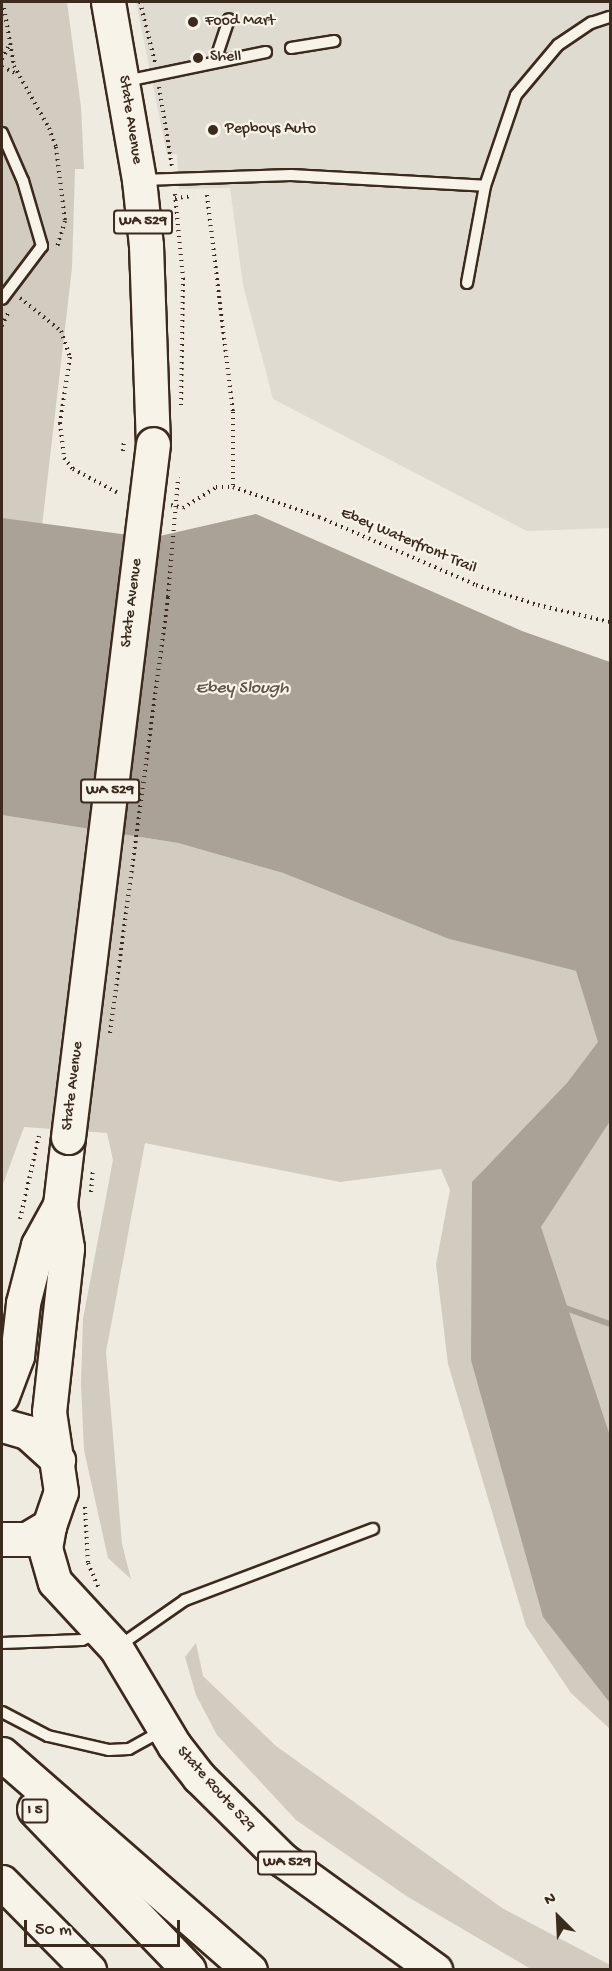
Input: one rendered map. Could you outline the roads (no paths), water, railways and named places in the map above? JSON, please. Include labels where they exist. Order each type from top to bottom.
[{"type":"main road","name":"State Avenue","points":[[49,1526],[61,1492],[49,1412],[67,1248],[75,1202],[68,1137],[153,444],[146,245],[139,180],[108,2]]},
{"type":"main road","name":"State Avenue","points":[[2,1396],[17,1356],[22,1303],[38,1245],[75,1202]]},
{"type":"main road","points":[[2,1425],[27,1432],[58,1460]]},
{"type":"main road","points":[[2,1539],[27,1539],[49,1526]]},
{"type":"main road","name":"State Route 529","points":[[49,1526],[45,1548],[55,1582],[109,1640],[165,1729],[199,1777],[264,1843],[435,1970]]},
{"type":"main road","points":[[2,1754],[78,1838],[250,1970]]},
{"type":"main road","name":"I 5","points":[[2,1776],[78,1838],[189,1970]]},
{"type":"main road","points":[[2,1882],[89,1970]]},
{"type":"lane","points":[[467,283],[485,186],[516,95],[558,45],[591,23],[610,17]]},
{"type":"lane","points":[[215,61],[229,19]]},
{"type":"lane","points":[[291,48],[334,40]]},
{"type":"lane","points":[[123,82],[266,52]]},
{"type":"lane","points":[[2,134],[23,181],[42,246],[2,299]]},
{"type":"lane","points":[[139,180],[291,175],[485,186]]},
{"type":"lane","points":[[2,1643],[109,1640],[185,1600],[373,1529]]},
{"type":"lane","points":[[2,1712],[48,1736],[108,1750],[129,1749],[165,1729]]},
{"type":"water","name":"Ebey Slough","points":[[256,514],[522,631],[610,662],[610,1121],[541,1227],[610,1436],[610,1703],[543,1617],[471,1360],[472,1182],[567,1083],[598,1042],[576,971],[449,939],[283,873],[178,843],[2,815],[2,518],[151,538]]},
{"type":"waterway","points":[[560,1306],[610,1324]]},
{"type":"place","name":"Food Mart","points":[[193,22]]},
{"type":"place","name":"Shell","points":[[198,58]]},
{"type":"place","name":"Pepboys Auto","points":[[213,130]]}]
